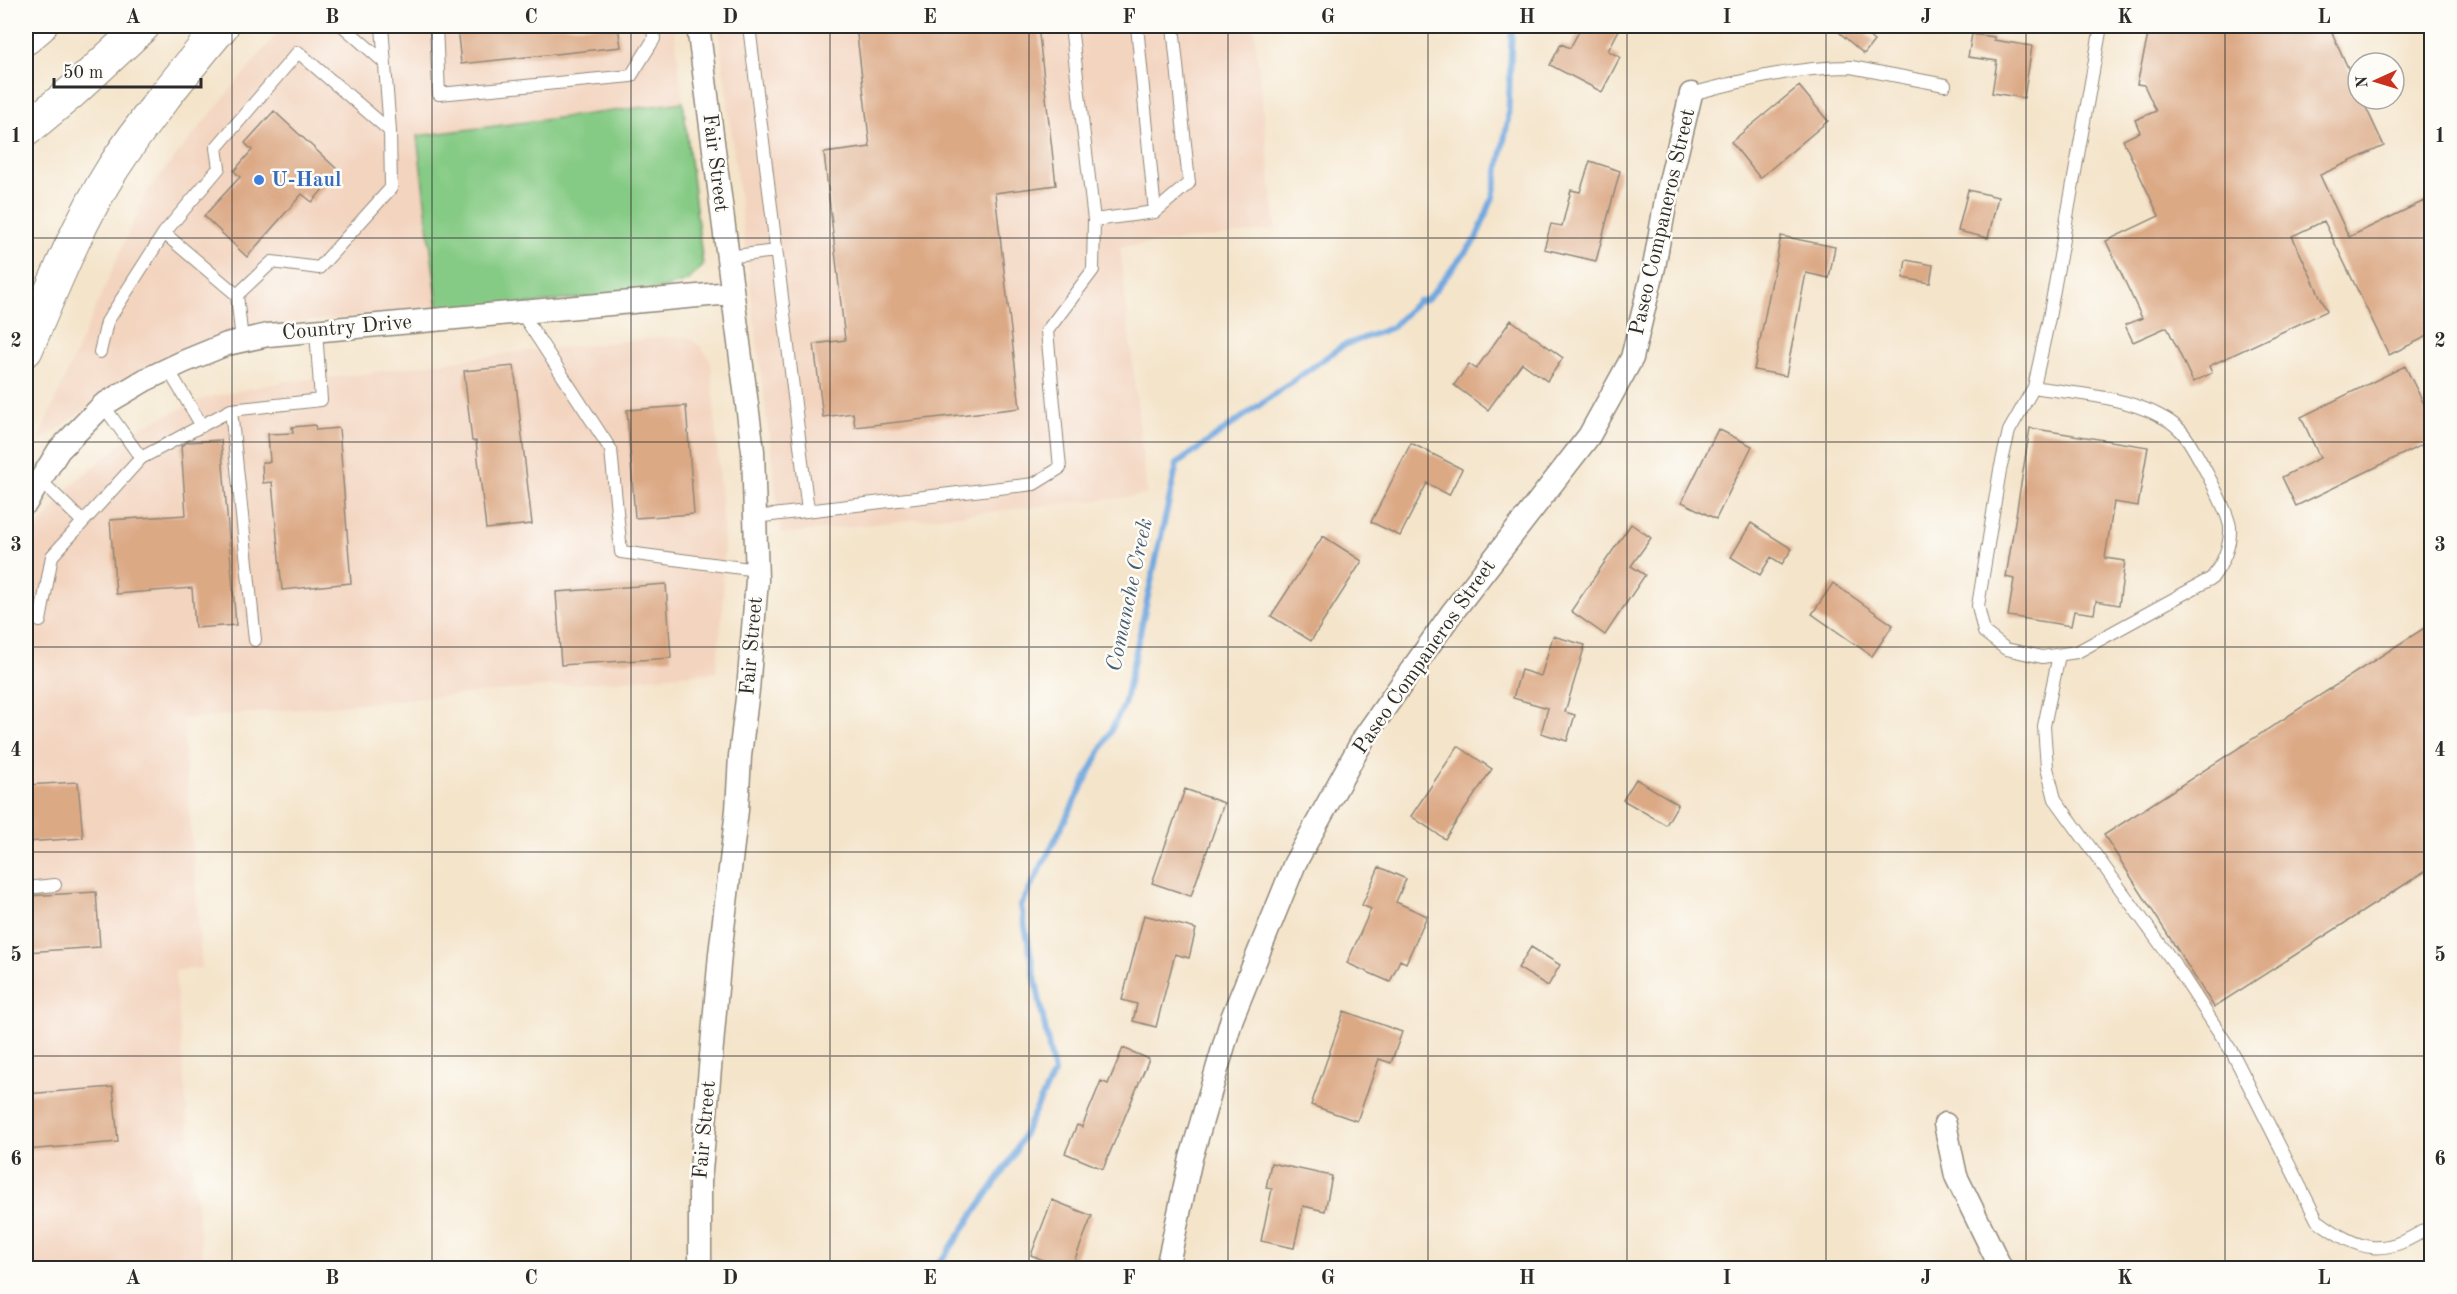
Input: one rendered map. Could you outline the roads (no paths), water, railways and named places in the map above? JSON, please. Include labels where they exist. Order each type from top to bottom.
[{"type":"highway","points":[[26,38],[40,26]]},
{"type":"highway","points":[[26,130],[73,91],[143,26]]},
{"type":"highway","points":[[26,350],[76,235],[113,169],[156,105],[222,26]]},
{"type":"street","name":"Fair Street","points":[[698,26],[731,293],[741,341],[753,451],[757,570],[737,810],[720,954],[701,1171],[700,1269]]},
{"type":"street","name":"Paseo Companeros Street","points":[[1167,1269],[1191,1158],[1232,1018],[1295,863],[1365,736],[1451,614],[1589,436],[1632,358],[1691,94]]},
{"type":"street","name":"Country Drive","points":[[26,503],[59,450],[103,405],[168,369],[227,344],[268,335],[731,293]]},
{"type":"street","points":[[1945,1124],[1956,1176],[2001,1269]]},
{"type":"lane","points":[[343,26],[385,63]]},
{"type":"lane","points":[[237,295],[272,262],[319,268],[391,189],[390,131],[382,26]]},
{"type":"lane","points":[[436,26],[439,94],[631,76],[654,39],[653,26]]},
{"type":"lane","points":[[749,26],[808,511]]},
{"type":"lane","points":[[755,517],[1034,484],[1060,468],[1047,331],[1093,270],[1094,220],[1071,26]]},
{"type":"lane","points":[[1137,26],[1155,212]]},
{"type":"lane","points":[[1094,220],[1155,212],[1189,183],[1173,26]]},
{"type":"lane","points":[[2034,387],[2119,401],[2158,415],[2180,429],[2218,492],[2230,526],[2228,547],[2223,564],[2212,578],[2077,652],[2042,657],[2006,649],[1984,632],[1978,606],[2000,470],[2009,431],[2034,387],[2049,318],[2101,26]]},
{"type":"lane","points":[[100,352],[107,322],[164,233],[219,168],[216,148],[298,52],[390,131]]},
{"type":"lane","points":[[1691,94],[1764,76],[1839,67],[1851,67],[1945,85]]},
{"type":"lane","points":[[164,233],[237,295],[242,341]]},
{"type":"lane","points":[[727,257],[776,250]]},
{"type":"lane","points":[[521,312],[611,450],[621,552],[757,570]]},
{"type":"lane","points":[[40,621],[52,556],[141,458],[231,410],[321,399],[316,331]]},
{"type":"lane","points":[[168,369],[202,426]]},
{"type":"lane","points":[[103,405],[141,458]]},
{"type":"lane","points":[[231,410],[255,640]]},
{"type":"lane","points":[[40,480],[83,522]]},
{"type":"lane","points":[[2059,655],[2044,726],[2047,768],[2055,799],[2174,963],[2232,1052],[2318,1220],[2340,1238],[2373,1249],[2410,1240],[2432,1225]]},
{"type":"lane","points":[[26,888],[55,885]]},
{"type":"waterway","name":"Comanche Creek","points":[[932,1268],[945,1256],[1012,1158],[1054,1073],[1021,906],[1124,705],[1177,464],[1342,346],[1391,328],[1418,301],[1427,300],[1476,239],[1493,197],[1508,120],[1512,26]]},
{"type":"place","name":"U-Haul","points":[[259,180]]}]
